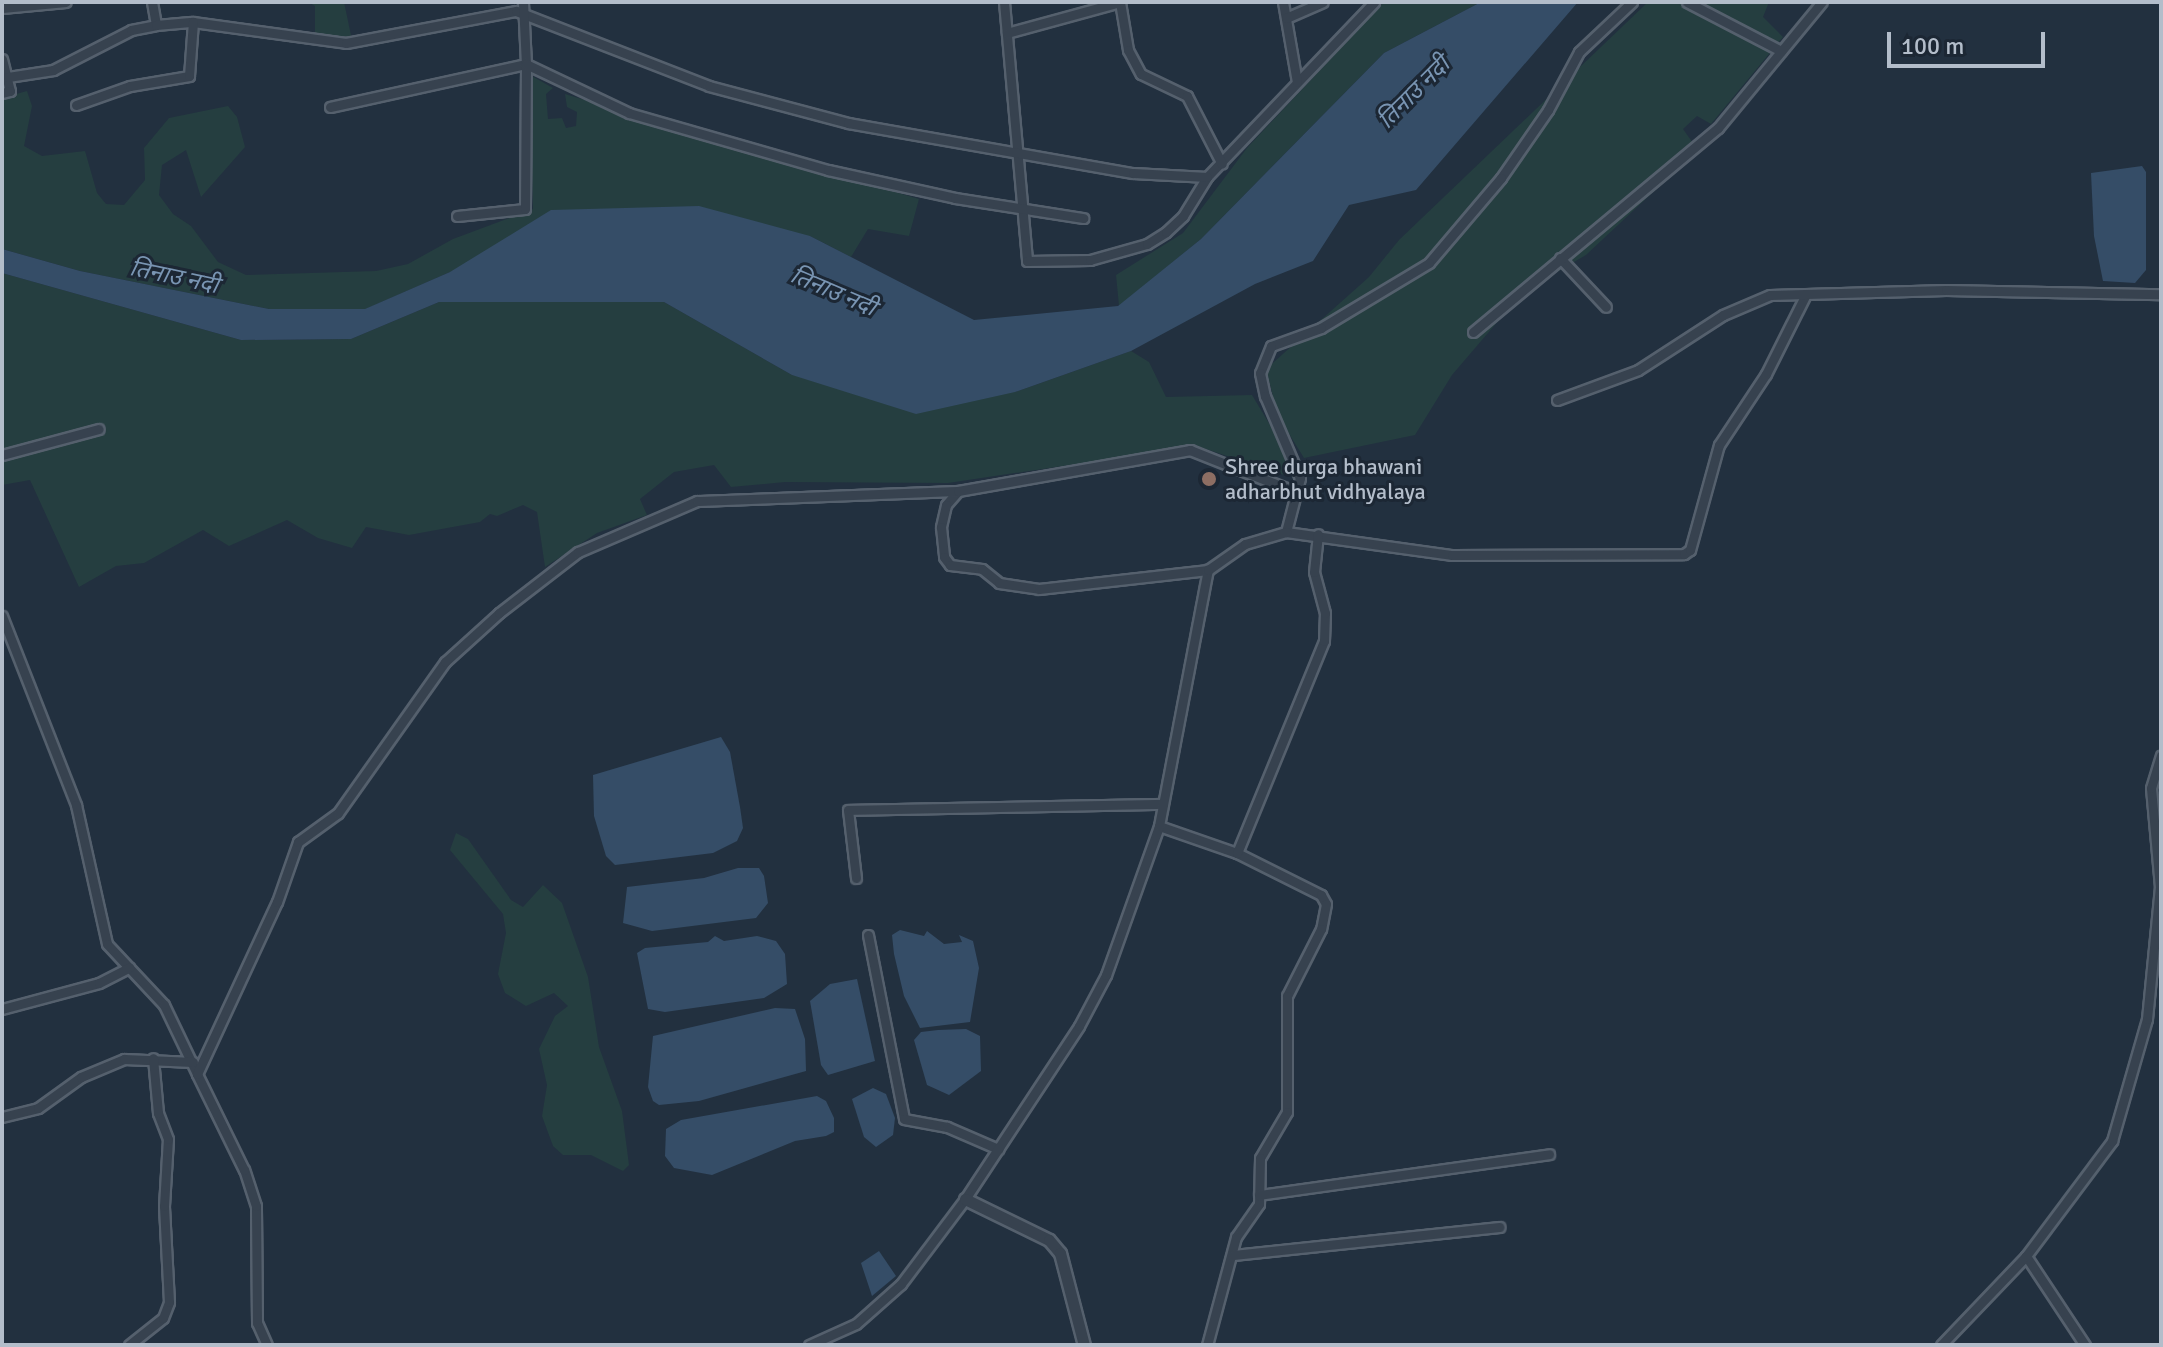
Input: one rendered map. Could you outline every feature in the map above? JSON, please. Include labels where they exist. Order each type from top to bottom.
[{"type":"street","points":[[2,8],[66,2]]},
{"type":"street","points":[[152,2],[156,25]]},
{"type":"street","points":[[457,216],[525,209],[526,64],[523,2]]},
{"type":"street","points":[[1004,2],[1015,154],[1025,211],[1027,261],[1090,260],[1147,244],[1166,232],[1183,216],[1207,177],[1374,2]]},
{"type":"street","points":[[1007,33],[1082,7],[1120,2],[1128,50],[1141,74],[1187,96],[1222,164]]},
{"type":"street","points":[[1283,2],[1297,82]]},
{"type":"street","points":[[1286,18],[1323,2]]},
{"type":"street","points":[[1286,532],[1300,478],[1295,459],[1265,396],[1260,373],[1271,346],[1321,328],[1429,263],[1501,178],[1579,52],[1632,2]]},
{"type":"street","points":[[1687,2],[1781,51]]},
{"type":"street","points":[[1473,332],[1718,128],[1822,2]]},
{"type":"street","points":[[8,77],[53,70],[102,42],[156,25],[193,22],[346,43],[523,14],[709,86],[848,123],[1133,173],[1207,177]]},
{"type":"street","points":[[76,105],[130,86],[189,76],[193,22]]},
{"type":"street","points":[[2,59],[10,91],[2,93]]},
{"type":"street","points":[[330,107],[526,64],[629,113],[828,170],[1025,211],[1083,218]]},
{"type":"street","points":[[1560,258],[1606,307]]},
{"type":"street","points":[[1557,400],[1638,370],[1749,303],[1770,295],[1946,290],[2161,294]]},
{"type":"street","points":[[958,491],[946,505],[941,527],[944,557],[950,565],[982,569],[999,583],[1039,589],[1208,570],[1245,544],[1286,532],[1318,534],[1452,555],[1687,553],[1719,445],[1766,374],[1805,296]]},
{"type":"street","points":[[2,455],[99,429]]},
{"type":"street","points":[[197,1074],[277,902],[298,842],[338,813],[445,662],[578,552],[697,501],[958,491],[1190,450],[1296,492]]},
{"type":"street","points":[[1237,853],[1324,641],[1325,613],[1314,572],[1318,534]]},
{"type":"street","points":[[809,1345],[856,1324],[879,1306],[965,1199],[1079,1026],[1106,975],[1159,826],[1208,570]]},
{"type":"street","points":[[2,616],[76,805],[107,944],[164,1005],[244,1170],[256,1206],[257,1323],[267,1345]]},
{"type":"street","points":[[1941,1345],[2026,1256],[2112,1141],[2147,1019],[2160,887],[2151,788],[2161,756]]},
{"type":"street","points":[[856,878],[848,810],[1163,804]]},
{"type":"street","points":[[1159,826],[1237,853],[1321,895],[1326,904],[1321,929],[1287,996],[1288,1106],[1260,1158],[1256,1211],[1236,1237],[1207,1345]]},
{"type":"street","points":[[868,935],[904,1119],[917,1126],[947,1127],[998,1149]]},
{"type":"street","points":[[2,1009],[99,983],[129,968]]},
{"type":"street","points":[[129,1345],[163,1318],[169,1302],[164,1206],[168,1139],[158,1113],[153,1058]]},
{"type":"street","points":[[2,1117],[38,1108],[81,1077],[124,1059],[193,1062]]},
{"type":"street","points":[[1259,1195],[1549,1154]]},
{"type":"street","points":[[965,1199],[1049,1240],[1060,1253],[1084,1345]]},
{"type":"street","points":[[1233,1255],[1500,1227]]},
{"type":"street","points":[[2026,1256],[2085,1345]]},
{"type":"green space","points":[[308,2],[344,2],[352,40],[315,34],[315,6]]},
{"type":"green space","points":[[1384,2],[1481,2],[1384,53],[1201,239],[1119,306],[1116,275],[1183,233],[1247,148]]},
{"type":"green space","points":[[1648,2],[1769,2],[1763,17],[1783,37],[1711,124],[1697,116],[1683,129],[1698,150],[1586,255],[1523,292],[1452,375],[1415,435],[1304,458],[1278,416],[1266,369],[1369,277],[1399,240]]},
{"type":"green space","points":[[530,75],[553,88],[546,94],[548,119],[562,118],[566,128],[576,126],[577,112],[567,107],[565,94],[919,199],[909,236],[868,229],[851,257],[810,236],[450,272],[366,309],[269,309],[80,271],[2,249],[2,98],[27,91],[32,106],[24,146],[42,156],[85,151],[97,193],[106,204],[124,205],[145,180],[144,148],[169,118],[228,106],[237,117],[245,147],[201,197],[186,150],[162,165],[159,195],[173,214],[191,226],[218,262],[246,275],[376,271],[408,264],[453,239],[533,209]]},
{"type":"green space","points":[[2,273],[241,340],[351,339],[439,302],[664,302],[792,375],[1015,392],[1131,351],[1149,362],[1166,397],[1252,395],[1291,460],[1287,476],[1197,446],[948,483],[785,482],[731,487],[714,465],[674,472],[640,499],[647,515],[597,533],[545,567],[537,512],[523,505],[497,516],[490,514],[480,522],[409,535],[366,527],[352,548],[318,538],[287,520],[229,546],[203,530],[144,563],[116,566],[79,587],[30,480],[2,485]]},
{"type":"green space","points":[[456,833],[468,839],[511,900],[523,907],[543,885],[562,903],[588,977],[599,1047],[622,1111],[629,1165],[623,1171],[591,1155],[563,1155],[553,1146],[542,1116],[547,1085],[539,1049],[555,1016],[568,1006],[554,993],[526,1006],[505,993],[498,974],[506,933],[503,914],[450,850]]},
{"type":"water","name":"तिनाउ नदी","points":[[1481,2],[1578,2],[1416,190],[1349,205],[1313,261],[1255,284],[1131,351],[1015,392],[916,414],[792,375],[664,302],[439,302],[351,339],[241,340],[2,273],[2,249],[80,271],[269,309],[365,309],[450,272],[551,210],[699,206],[810,236],[974,320],[1118,306],[1201,239],[1384,53]]},
{"type":"water","points":[[2142,166],[2146,172],[2146,270],[2135,283],[2103,281],[2094,236],[2091,173]]},
{"type":"water","points":[[721,737],[730,752],[740,807],[743,828],[737,841],[713,853],[615,865],[606,856],[594,816],[593,775]]},
{"type":"water","points":[[738,868],[759,868],[764,876],[768,903],[756,918],[652,931],[623,923],[627,887],[704,878]]},
{"type":"water","points":[[900,930],[924,936],[927,931],[944,944],[962,942],[959,935],[973,941],[979,968],[970,1022],[920,1028],[904,996],[894,954],[892,935]]},
{"type":"water","points":[[715,936],[724,941],[757,936],[776,941],[785,954],[787,984],[764,998],[665,1012],[648,1009],[637,953],[645,948],[708,942]]},
{"type":"water","points":[[857,979],[875,1061],[828,1075],[821,1065],[810,1001],[830,984]]},
{"type":"water","points":[[775,1008],[795,1009],[805,1039],[806,1071],[699,1101],[659,1105],[653,1101],[648,1087],[653,1036]]},
{"type":"water","points":[[966,1029],[980,1036],[981,1071],[949,1095],[927,1085],[914,1040],[921,1032]]},
{"type":"water","points":[[873,1088],[886,1094],[895,1118],[893,1135],[876,1147],[864,1137],[852,1099]]},
{"type":"water","points":[[817,1096],[826,1101],[834,1118],[834,1132],[826,1136],[795,1141],[712,1175],[674,1168],[665,1156],[666,1129],[681,1120]]},
{"type":"water","points":[[879,1251],[896,1276],[872,1296],[861,1263]]},
{"type":"place","name":"Shree durga bhawani adharbhut vidhyalaya","points":[[1209,479]]}]
